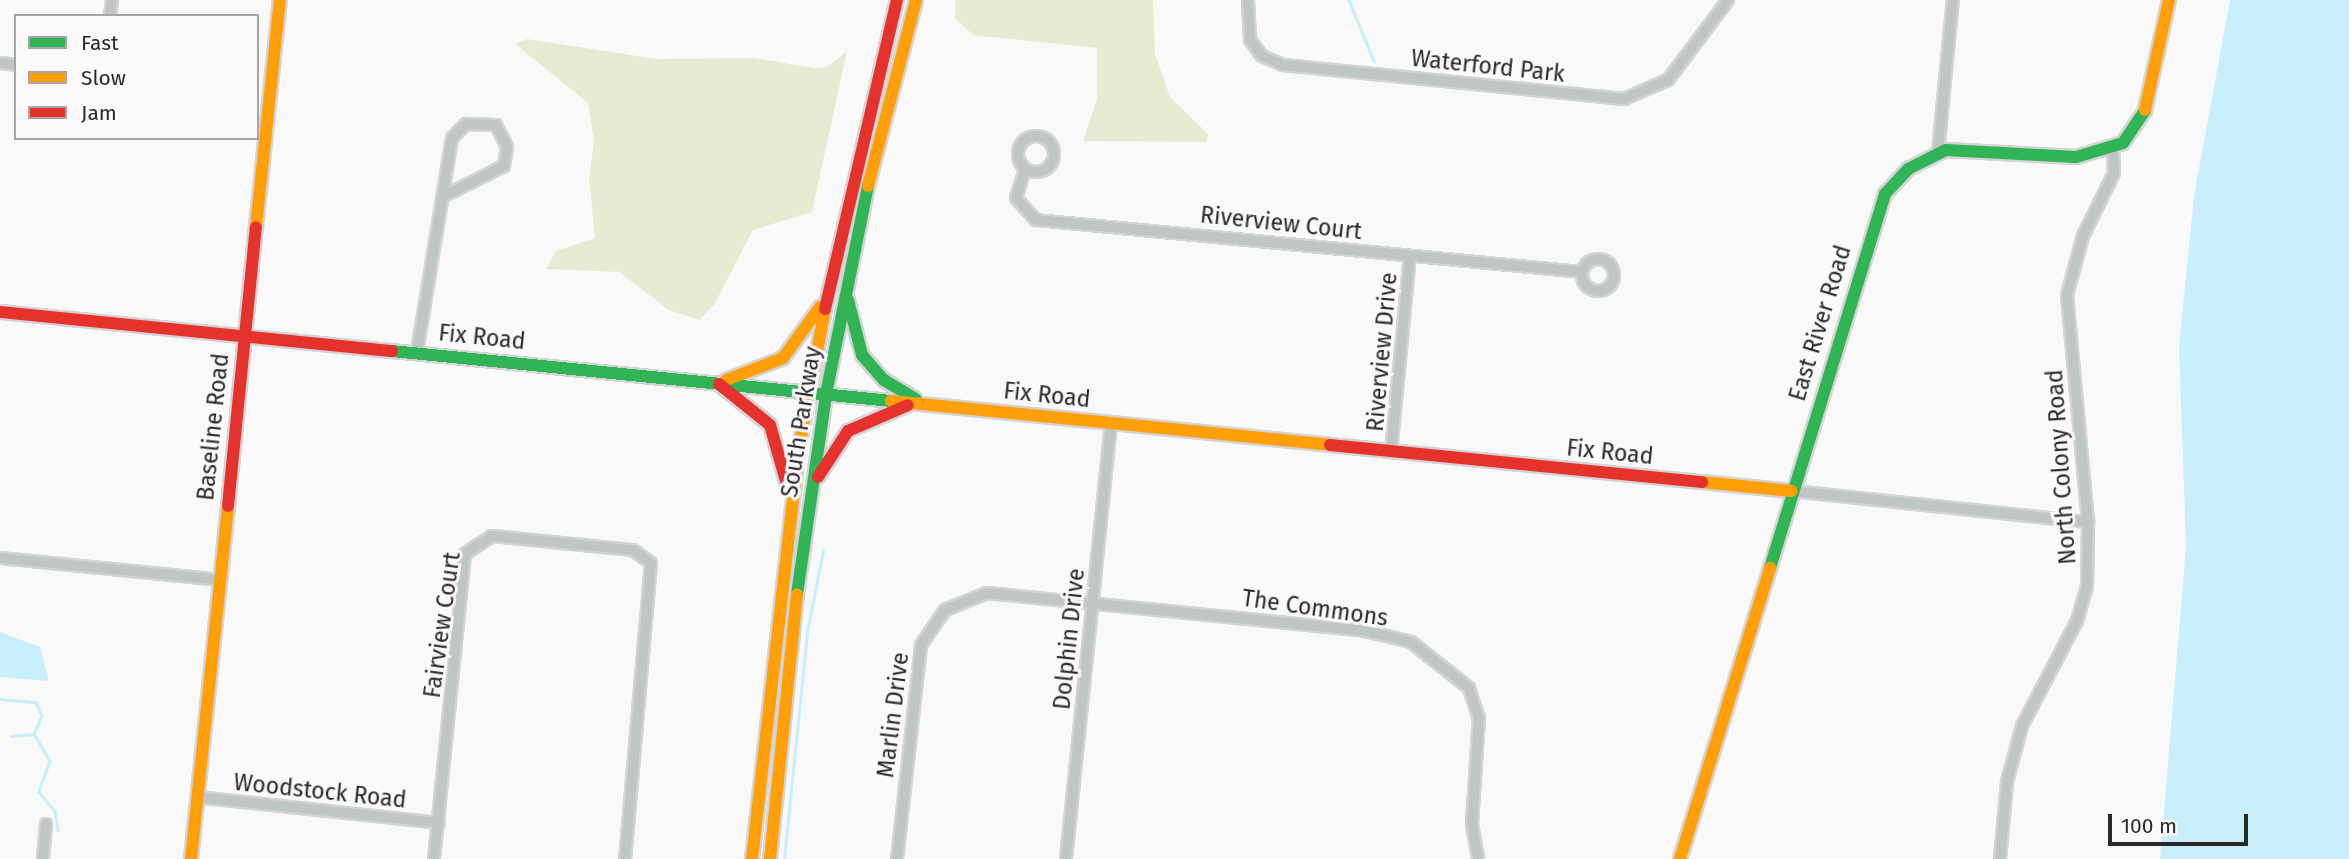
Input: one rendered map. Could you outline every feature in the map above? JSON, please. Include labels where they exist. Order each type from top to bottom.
[{"type":"main road","name":"Baseline Road","points":[[191,859],[280,0]]},
{"type":"main road","name":"South Parkway","points":[[752,859],[790,506],[809,392],[827,292],[897,0]]},
{"type":"main road","name":"South Parkway","points":[[770,859],[807,513],[826,394],[847,279],[916,0]]},
{"type":"main road","points":[[1938,152],[2076,157],[2113,148],[2142,120],[2169,0]]},
{"type":"main road","name":"East River Road","points":[[1680,859],[1877,211],[1898,177],[1938,152]]},
{"type":"main road","points":[[847,279],[851,329],[862,355],[884,380],[922,403]]},
{"type":"main road","points":[[716,382],[783,358],[804,337],[827,292]]},
{"type":"main road","name":"Fix Road","points":[[0,312],[1792,491]]},
{"type":"main road","points":[[716,382],[774,431],[790,506]]},
{"type":"main road","points":[[807,513],[822,464],[848,430],[871,416],[922,403]]},
{"type":"street","name":"Waterford Park","points":[[1248,0],[1250,40],[1262,56],[1283,65],[1624,99],[1668,80],[1728,0]]},
{"type":"street","points":[[1938,152],[1953,0]]},
{"type":"street","points":[[2,63],[14,65]]},
{"type":"street","points":[[417,352],[446,195],[453,138],[466,124],[496,125],[507,147],[505,166],[446,195]]},
{"type":"street","name":"North Colony Road","points":[[2000,859],[2007,782],[2022,726],[2083,604],[2088,522],[2067,295],[2083,236],[2114,173],[2113,148]]},
{"type":"street","name":"Riverview Court","points":[[1025,170],[1016,198],[1036,220],[1582,272]]},
{"type":"street","name":"Riverview Drive","points":[[1391,452],[1410,256]]},
{"type":"street","name":"Dolphin Drive","points":[[1066,859],[1111,423]]},
{"type":"street","name":"Fix Road","points":[[1792,491],[2088,522]]},
{"type":"street","name":"Fairview Court","points":[[434,859],[467,550],[492,536],[633,550],[648,558],[653,575],[625,859]]},
{"type":"street","points":[[0,558],[219,580]]},
{"type":"street","name":"Marlin Drive","points":[[897,859],[917,658],[933,621],[957,602],[987,593],[1093,601]]},
{"type":"street","name":"The Commons","points":[[1093,601],[1365,631],[1410,642],[1438,660],[1469,688],[1479,718],[1472,824],[1478,859]]},
{"type":"street","name":"Woodstock Road","points":[[197,797],[439,822]]},
{"type":"street","points":[[43,859],[46,824]]},
{"type":"green space","points":[[955,0],[1153,0],[1155,54],[1170,97],[1209,135],[1206,142],[1083,141],[1097,99],[1097,48],[973,35],[955,18]]},
{"type":"green space","points":[[527,39],[657,59],[754,58],[814,68],[827,67],[847,51],[812,212],[753,230],[714,305],[699,320],[669,310],[619,272],[546,269],[556,251],[595,238],[589,178],[594,140],[588,103],[515,44]]},
{"type":"water","points":[[2230,0],[2349,0],[2349,859],[2160,859],[2186,547],[2179,346],[2194,196]]},
{"type":"water","points":[[0,632],[40,647],[49,681],[0,677]]},
{"type":"waterway","points":[[1349,0],[1374,61]]},
{"type":"waterway","points":[[784,859],[807,632],[823,551]]},
{"type":"waterway","points":[[0,699],[36,702],[42,716],[34,734],[50,761],[39,792],[55,811],[58,831]]},
{"type":"waterway","points":[[11,736],[34,734]]},
{"type":"traffic: fast","points":[[1770,568],[1885,194],[1908,169],[1946,150],[2076,157],[2123,143],[2145,110]]},
{"type":"traffic: fast","points":[[797,594],[826,394],[868,186]]},
{"type":"traffic: fast","points":[[848,300],[862,355],[884,380],[916,399]]},
{"type":"traffic: fast","points":[[392,351],[891,401]]},
{"type":"traffic: slow","points":[[256,227],[280,0]]},
{"type":"traffic: slow","points":[[868,186],[916,0]]},
{"type":"traffic: slow","points":[[2145,110],[2169,0]]},
{"type":"traffic: slow","points":[[726,380],[783,358],[820,307]]},
{"type":"traffic: slow","points":[[752,859],[798,453],[825,309]]},
{"type":"traffic: slow","points":[[891,401],[1330,445]]},
{"type":"traffic: slow","points":[[1702,482],[1792,491]]},
{"type":"traffic: slow","points":[[191,859],[228,506]]},
{"type":"traffic: slow","points":[[1680,859],[1770,568]]},
{"type":"traffic: slow","points":[[770,859],[797,594]]},
{"type":"traffic: jam","points":[[825,309],[897,0]]},
{"type":"traffic: jam","points":[[228,506],[256,227]]},
{"type":"traffic: jam","points":[[0,312],[392,351]]},
{"type":"traffic: jam","points":[[719,384],[770,425],[788,488]]},
{"type":"traffic: jam","points":[[818,477],[848,431],[908,405]]},
{"type":"traffic: jam","points":[[1330,445],[1702,482]]}]
